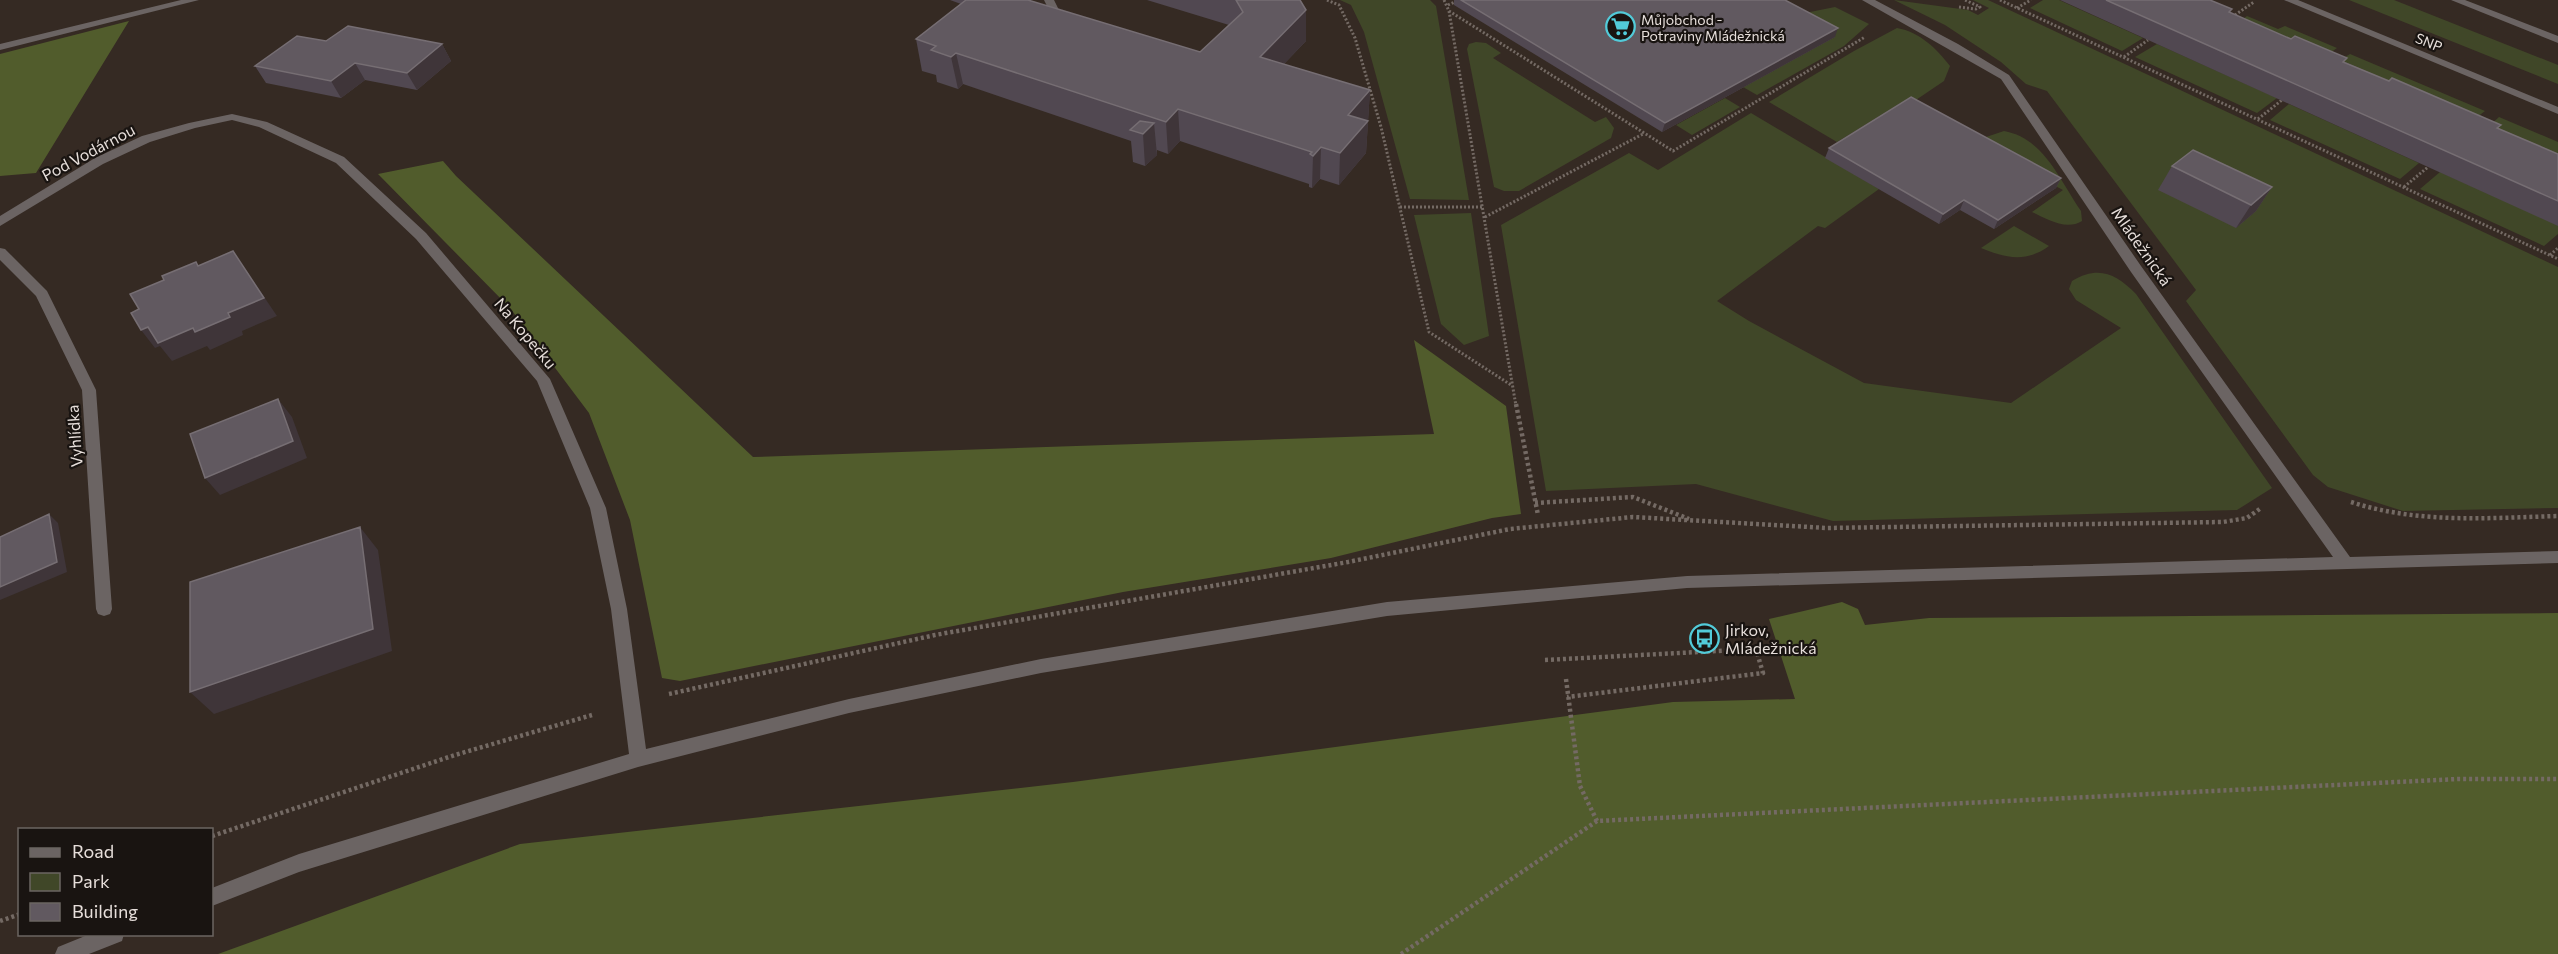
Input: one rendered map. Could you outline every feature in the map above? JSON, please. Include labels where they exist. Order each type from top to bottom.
[{"type":"street","points":[[0,47],[194,0]]},
{"type":"street","points":[[1049,0],[1058,16],[1079,22]]},
{"type":"street","name":"Mládežnická","points":[[1867,0],[1954,46],[2005,77],[2136,269],[2345,562]]},
{"type":"street","name":"SNP","points":[[2289,0],[2558,111]]},
{"type":"street","points":[[2456,0],[2558,40]]},
{"type":"street","name":"Pod Vodárnou","points":[[0,222],[99,161],[146,139],[193,124],[232,117]]},
{"type":"street","name":"Na Kopečku","points":[[232,117],[263,124],[340,160],[421,236],[543,379],[598,508],[619,609],[638,759]]},
{"type":"street","name":"Vyhlídka","points":[[0,252],[42,294],[89,390],[104,609]]},
{"type":"street","points":[[213,897],[299,862],[638,759],[849,706],[1041,666],[1387,609],[1687,582],[2030,574],[2345,562],[2558,557]]},
{"type":"street","points":[[65,954],[110,936]]},
{"type":"path","points":[[1327,0],[1340,5],[1355,38],[1381,127],[1429,332],[1512,385]]},
{"type":"path","points":[[1444,0],[1448,5],[1484,207],[1512,385],[1538,515]]},
{"type":"path","points":[[1448,5],[1459,0]]},
{"type":"path","points":[[2000,0],[2558,259]]},
{"type":"path","points":[[2017,8],[2031,0]]},
{"type":"path","points":[[2227,20],[2256,0]]},
{"type":"path","points":[[2226,10],[2235,15]]},
{"type":"path","points":[[1449,11],[1673,152],[1875,31]]},
{"type":"path","points":[[2124,57],[2148,40]]},
{"type":"path","points":[[2258,119],[2282,100]]},
{"type":"path","points":[[1485,217],[1644,134]]},
{"type":"path","points":[[2404,187],[2428,166]]},
{"type":"path","points":[[1400,207],[1484,207]]},
{"type":"path","points":[[2550,255],[2558,248]]},
{"type":"path","points":[[1535,503],[1633,497],[1692,521]]},
{"type":"path","points":[[1545,660],[1756,649],[1763,673],[1567,697]]},
{"type":"path","points":[[1566,679],[1580,786],[1597,821]]},
{"type":"path","points":[[1401,954],[1597,821],[2458,779],[2558,779]]},
{"type":"path","points":[[0,921],[18,915]]},
{"type":"green space","points":[[1340,0],[1430,0],[1436,6],[1469,200],[1410,199],[1364,32],[1351,5]]},
{"type":"green space","points":[[1894,0],[1968,10],[1978,15],[1989,8],[1973,0],[1988,0],[2558,267],[2558,508],[2403,511],[2328,487],[2313,475],[2186,301],[2196,290],[2047,91],[2026,84],[2001,62],[1945,25]]},
{"type":"green space","points":[[2043,0],[2059,0],[2143,38],[2122,51],[2030,8]]},
{"type":"green space","points":[[2349,0],[2394,0],[2558,65],[2558,84]]},
{"type":"green space","points":[[1835,7],[1869,24],[1844,46],[1757,95],[1743,87],[1800,14]]},
{"type":"green space","points":[[2247,16],[2278,29],[2285,26],[2337,48],[2324,57],[2240,21]]},
{"type":"green space","points":[[129,21],[36,173],[0,176],[0,54]]},
{"type":"green space","points":[[1897,28],[1913,33],[1927,42],[1950,66],[1944,81],[1907,106],[1901,103],[1837,142],[1769,102],[1854,51]]},
{"type":"green space","points":[[1486,43],[1501,53],[1493,58],[1595,122],[1606,117],[1614,128],[1611,138],[1519,191],[1504,191],[1494,187],[1467,49],[1469,44]]},
{"type":"green space","points":[[2157,44],[2277,98],[2257,113],[2135,57]]},
{"type":"green space","points":[[2350,54],[2485,111],[2472,121],[2337,62]]},
{"type":"green space","points":[[1725,98],[1740,107],[1692,135],[1676,125]]},
{"type":"green space","points":[[2289,104],[2419,163],[2400,179],[2270,120]]},
{"type":"green space","points":[[1751,113],[1879,189],[1825,228],[1818,226],[1717,301],[1749,321],[1864,383],[2011,403],[2121,328],[2076,300],[2069,289],[2072,281],[2082,276],[2091,273],[2107,274],[2121,281],[2136,294],[2272,488],[2237,510],[1833,521],[1696,484],[1546,491],[1501,225],[1629,153],[1658,170]]},
{"type":"green space","points":[[2499,117],[2558,142],[2558,158],[2487,128]]},
{"type":"green space","points":[[2004,131],[2030,142],[2050,162],[2081,211],[2082,221],[2070,225],[2063,224],[2050,221],[2032,212],[2063,190],[1971,142]]},
{"type":"green space","points":[[443,161],[456,176],[753,457],[1434,434],[1414,340],[1506,406],[1521,514],[1492,518],[1331,558],[1123,592],[680,681],[662,678],[630,520],[589,413],[510,308],[378,174]]},
{"type":"green space","points":[[2440,172],[2558,225],[2558,234],[2544,246],[2420,189]]},
{"type":"green space","points":[[1471,213],[1489,336],[1464,345],[1441,324],[1414,215]]},
{"type":"green space","points":[[2014,226],[2049,246],[2024,257],[2007,256],[1981,248]]},
{"type":"green space","points":[[1842,602],[1858,609],[1865,625],[1929,618],[2558,613],[2558,954],[218,954],[520,844],[1073,782],[1673,702],[1795,699],[1769,619]]},
{"type":"building","points":[[966,0],[1028,0],[1200,52],[1243,12],[1236,0],[1300,0],[1306,10],[1260,57],[1370,90],[1348,115],[1368,121],[1340,153],[1321,147],[1313,156],[1310,154],[1312,152],[1178,109],[1166,122],[956,53],[951,57],[931,50],[936,46],[916,39]]},
{"type":"building","points":[[1461,0],[1785,0],[1838,28],[1665,123]]},
{"type":"building","points":[[2106,0],[2210,0],[2232,9],[2229,12],[2291,39],[2295,36],[2347,58],[2343,62],[2389,81],[2392,78],[2501,125],[2497,128],[2558,154],[2558,201]]},
{"type":"building","points":[[348,26],[442,44],[407,73],[355,63],[331,81],[255,66],[297,36],[326,41]]},
{"type":"building","points":[[1911,97],[2061,178],[1998,220],[1964,200],[1943,214],[1829,148]]},
{"type":"building","points":[[1140,121],[1154,123],[1143,134],[1130,130]]},
{"type":"building","points":[[2193,150],[2272,187],[2251,205],[2172,166]]},
{"type":"building","points":[[233,251],[264,298],[228,313],[230,317],[195,332],[193,328],[158,343],[148,327],[141,330],[131,313],[139,309],[130,294],[164,280],[162,276],[196,262],[198,266]]},
{"type":"building","points":[[278,399],[293,441],[205,478],[190,434]]},
{"type":"building","points":[[49,514],[57,562],[0,587],[0,537]]},
{"type":"building","points":[[360,527],[373,629],[190,692],[190,582]]},
{"type":"place","name":"Můjobchod - Potraviny Mládežnická","points":[[1620,27]]},
{"type":"place","name":"Jirkov, Mládežnická","points":[[1704,638]]}]
